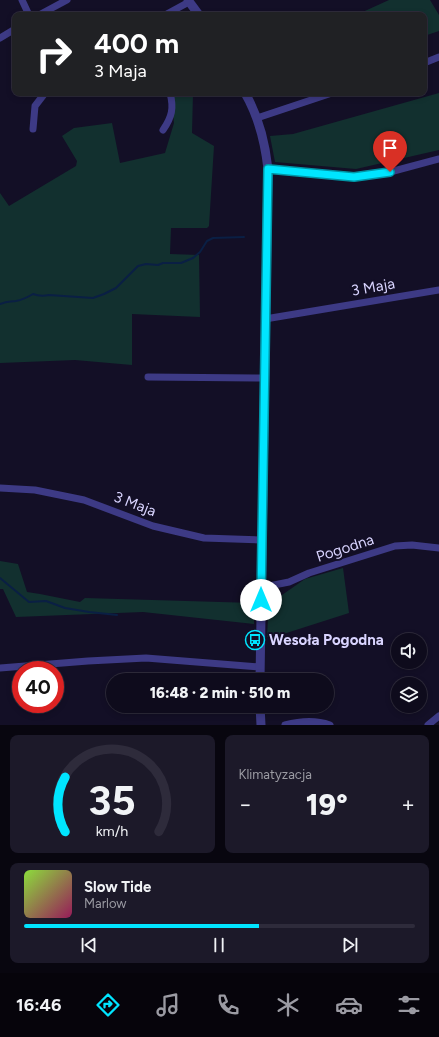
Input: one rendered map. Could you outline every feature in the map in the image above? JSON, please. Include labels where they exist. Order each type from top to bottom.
[{"type":"street","points":[[22,0],[28,12]]},
{"type":"street","points":[[45,12],[67,0]]},
{"type":"street","points":[[170,12],[189,1],[197,12]]},
{"type":"street","points":[[0,38],[12,31]]},
{"type":"street","points":[[427,62],[439,57]]},
{"type":"street","points":[[33,129],[35,106],[43,96]]},
{"type":"street","points":[[163,130],[169,122],[172,112],[171,96]]},
{"type":"street","points":[[246,96],[257,118],[264,143],[268,169],[260,673]]},
{"type":"street","points":[[257,118],[323,96]]},
{"type":"street","points":[[268,169],[354,177],[390,172],[439,159]]},
{"type":"street","name":"3 Maja","points":[[265,319],[439,290]]},
{"type":"street","points":[[148,377],[264,378]]},
{"type":"street","name":"3 Maja","points":[[0,488],[35,490],[84,500],[153,526],[204,538],[262,540]]},
{"type":"street","name":"Pogodna","points":[[262,587],[289,582],[309,573],[395,546],[412,545],[439,548]]},
{"type":"street","points":[[0,668],[146,658],[260,667]]},
{"type":"street","points":[[260,713],[261,725]]},
{"type":"street","points":[[428,725],[439,716]]},
{"type":"street","points":[[285,725],[311,722],[330,725]]},
{"type":"green space","points":[[389,0],[430,0],[439,15],[439,31],[427,35],[427,12],[363,12]]},
{"type":"green space","points":[[439,93],[439,150],[356,169],[275,162],[270,136],[293,134]]},
{"type":"green space","points":[[171,96],[193,96],[192,133],[214,146],[209,226],[207,228],[171,228],[170,254],[199,255],[200,317],[132,314],[132,365],[75,360],[0,363],[0,193],[9,206],[76,166],[77,161],[62,136],[74,128],[112,123],[120,163],[165,153],[174,123]]},
{"type":"green space","points":[[0,561],[18,564],[27,592],[80,602],[85,598],[254,603],[254,624],[143,612],[16,617],[3,589],[0,589]]},
{"type":"green space","points":[[343,568],[349,613],[274,637],[267,637],[268,618],[272,606],[282,595],[305,579]]},
{"type":"waterway","points":[[0,304],[20,300],[33,294],[41,296],[49,295],[93,298],[116,288],[138,266],[146,264],[158,265],[163,263],[181,263],[193,258],[200,252],[207,241],[213,238],[244,237]]},
{"type":"waterway","points":[[0,578],[29,602],[46,601],[65,608],[117,615]]},
{"type":"place","name":"Wesoła Pogodna","points":[[255,640]]},
{"type":"route","points":[[261,600],[268,169],[354,177],[390,172]]}]
